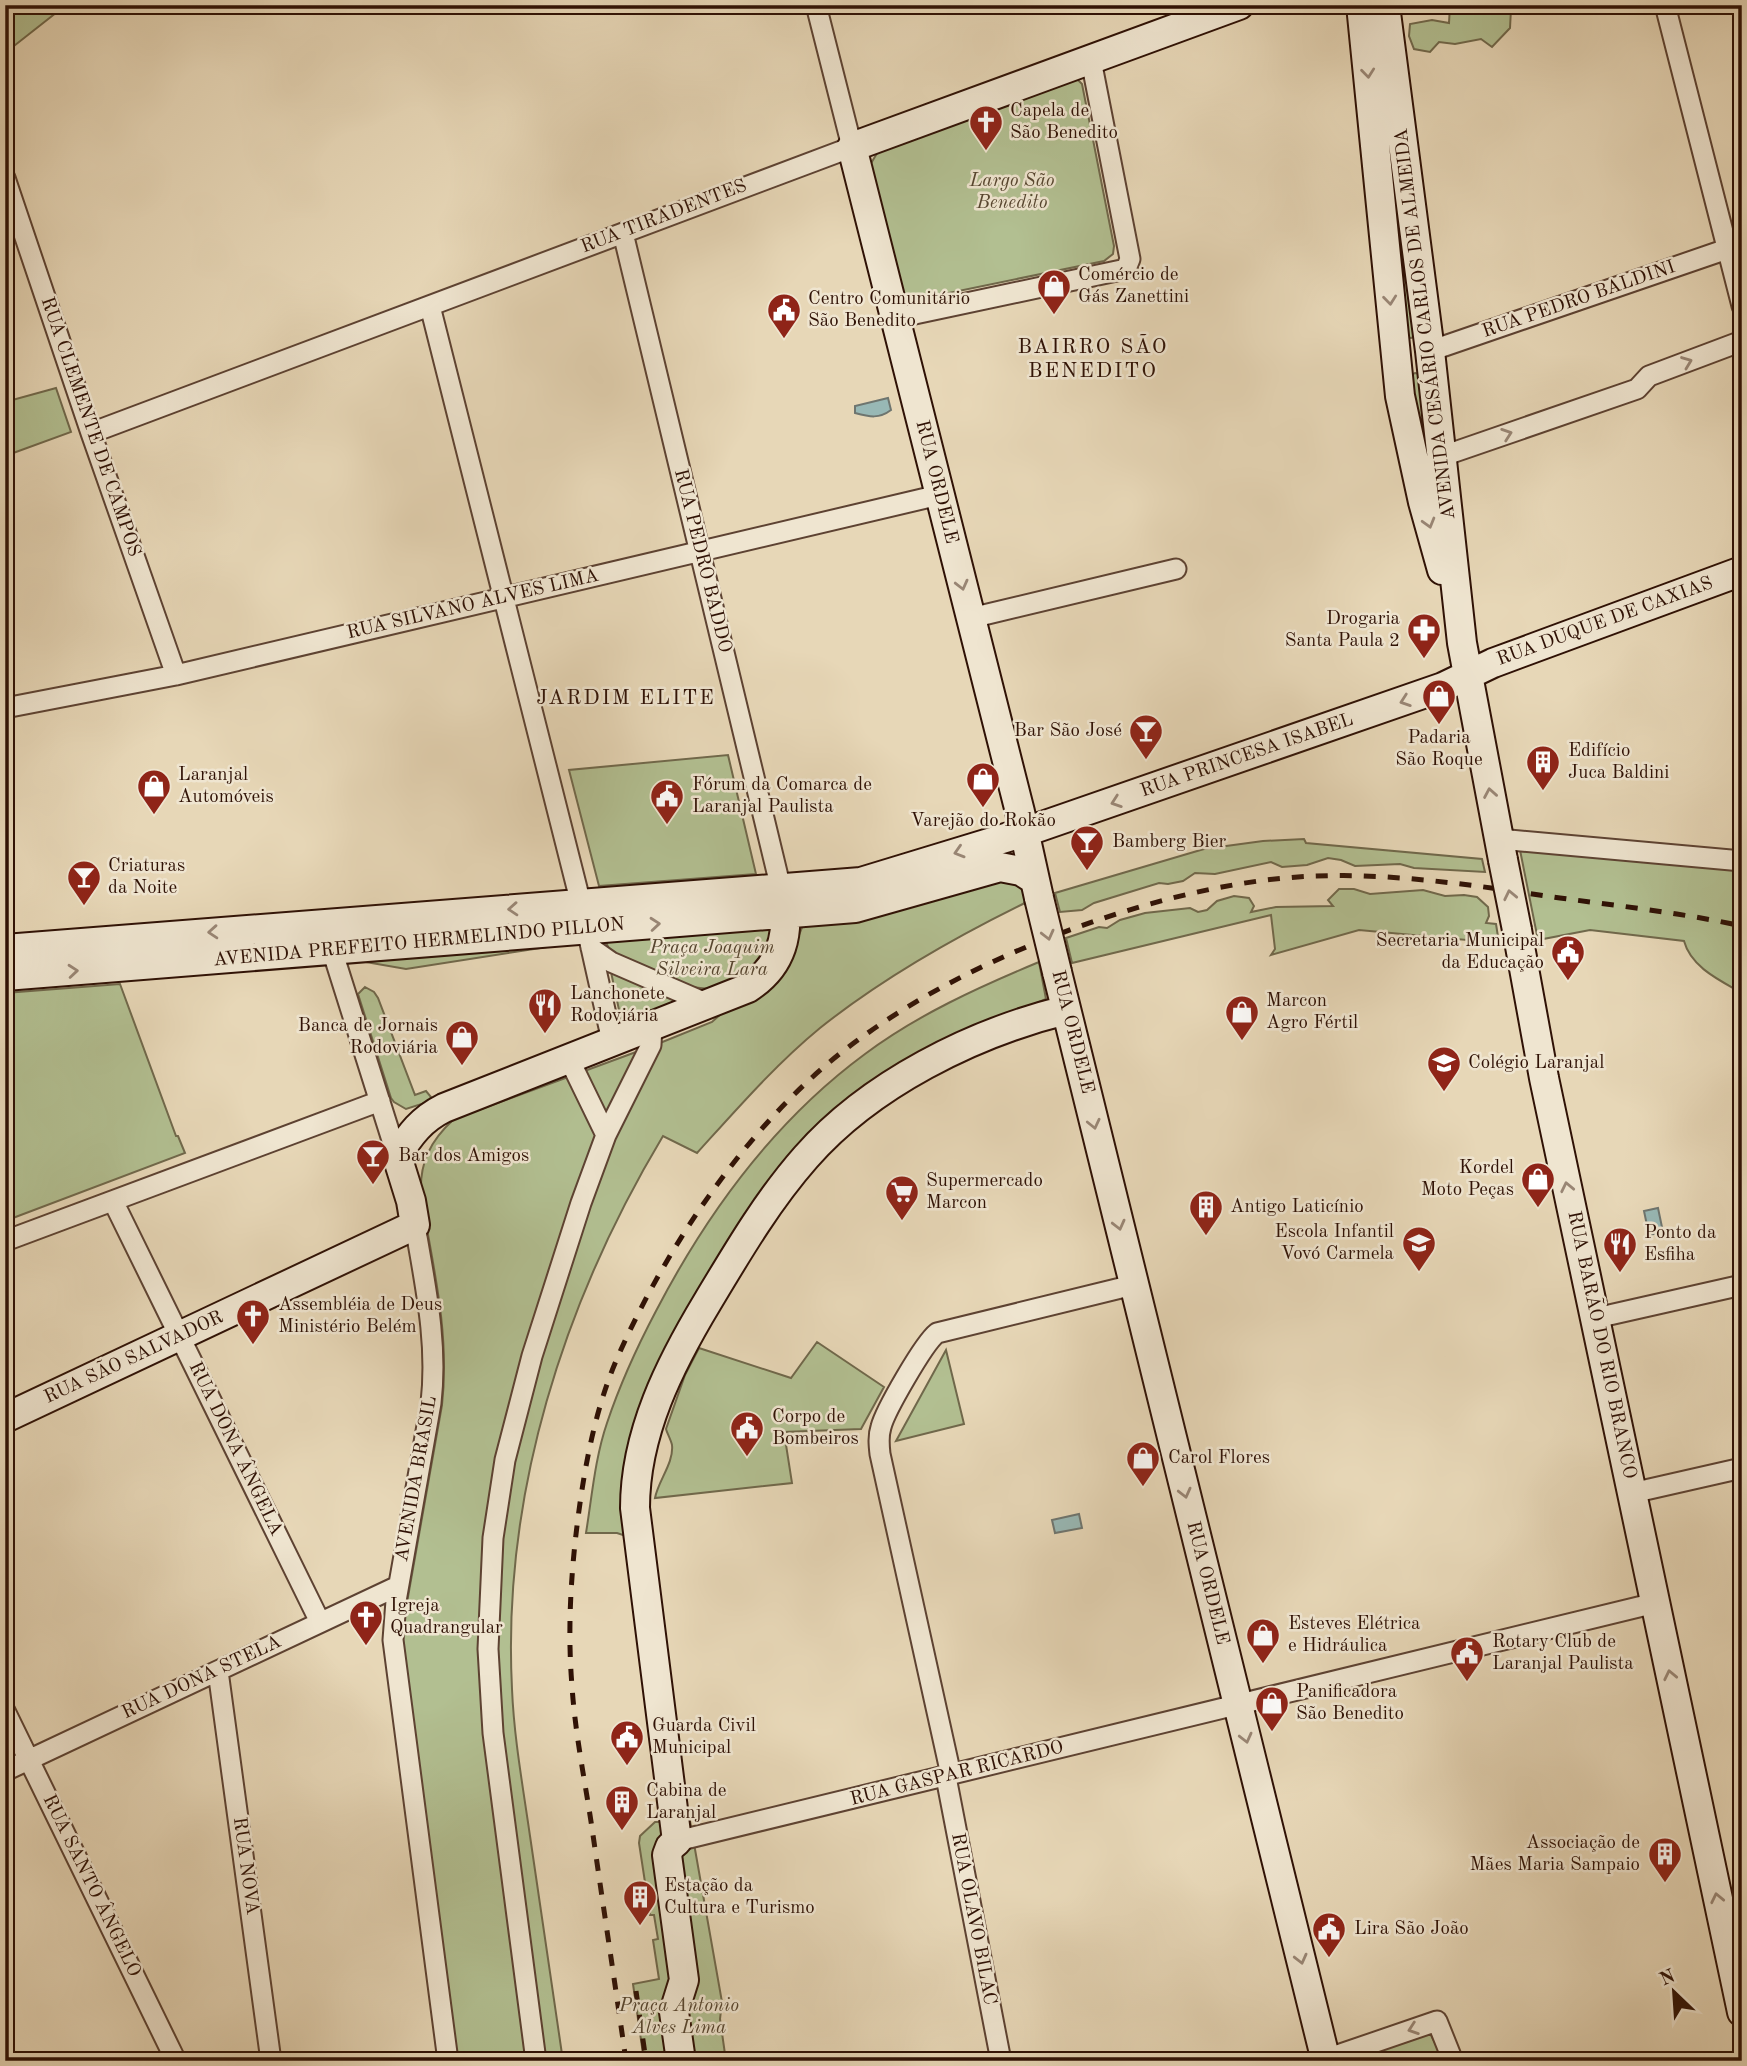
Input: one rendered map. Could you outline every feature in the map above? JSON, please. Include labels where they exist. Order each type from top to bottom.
[{"type":"main road","name":"RUA TIRADENTES","points":[[852,147],[1239,5]]},
{"type":"main road","name":"AVENIDA CESÁRIO CARLOS DE ALMEIDA","points":[[1361,5],[1400,396],[1423,502],[1462,643]]},
{"type":"main road","name":"AVENIDA CESÁRIO CARLOS DE ALMEIDA","points":[[1385,5],[1430,351],[1462,643],[1468,675]]},
{"type":"main road","name":"RUA ORDELE","points":[[852,147],[1025,832],[1133,1285],[1326,2060]]},
{"type":"main road","points":[[1377,165],[1406,162]]},
{"type":"main road","points":[[1396,363],[1430,351]]},
{"type":"main road","name":"RUA DUQUE DE CAXIAS","points":[[1468,675],[1493,663],[1742,572]]},
{"type":"main road","name":"RUA PRINCESA ISABEL","points":[[1025,832],[1443,687],[1468,675]]},
{"type":"main road","name":"RUA BARÃO DO RIO BRANCO","points":[[1468,675],[1544,1078],[1742,2012]]},
{"type":"main road","name":"AVENIDA PREFEITO HERMELINDO PILLON","points":[[863,894],[1025,832]]},
{"type":"main road","name":"AVENIDA PREFEITO HERMELINDO PILLON","points":[[5,949],[260,942],[433,928],[586,927],[784,901],[863,894],[1007,867],[1037,889]]},
{"type":"main road","points":[[397,1156],[410,1134],[434,1113],[748,988],[769,970],[783,945],[784,901]]},
{"type":"main road","name":"AVENIDA PREFEITO HERMELINDO PILLON","points":[[5,976],[260,942]]},
{"type":"main road","points":[[681,2061],[674,2012],[684,1980],[667,1856],[670,1847],[677,1841],[635,1508],[637,1476],[644,1439],[670,1367],[738,1250],[792,1174],[826,1136],[889,1088],[935,1059],[1006,1028],[1066,1010]]},
{"type":"main road","name":"AVENIDA BRASIL","points":[[397,1156],[411,1201],[415,1225]]},
{"type":"main road","name":"RUA SÃO SALVADOR","points":[[5,1418],[415,1225]]},
{"type":"street","name":"RUA ORDELE","points":[[816,5],[852,147]]},
{"type":"street","points":[[1665,5],[1742,306]]},
{"type":"street","points":[[896,318],[1126,269],[1130,259],[1091,60]]},
{"type":"street","name":"RUA TIRADENTES","points":[[91,433],[852,147]]},
{"type":"street","name":"RUA CLEMENTE DE CAMPOS","points":[[5,178],[176,675]]},
{"type":"street","name":"RUA PEDRO BADDO","points":[[623,233],[784,901]]},
{"type":"street","name":"RUA PEDRO BALDINI","points":[[1430,351],[1727,249]]},
{"type":"street","points":[[430,306],[586,927],[612,1041]]},
{"type":"street","points":[[1443,457],[1637,389],[1649,376],[1742,341]]},
{"type":"street","name":"RUA SILVANO ALVES LIMA","points":[[5,708],[176,675],[939,495]]},
{"type":"street","points":[[971,618],[1176,569]]},
{"type":"street","points":[[1501,850],[1742,861]]},
{"type":"street","points":[[586,927],[611,962],[708,1004]]},
{"type":"street","name":"AVENIDA BRASIL","points":[[331,937],[397,1156]]},
{"type":"street","points":[[537,2061],[493,1733],[488,1649],[494,1538],[505,1460],[532,1356],[580,1203],[606,1135],[650,1045],[652,1026]]},
{"type":"street","points":[[569,1059],[606,1135]]},
{"type":"street","points":[[5,1241],[380,1101]]},
{"type":"street","name":"RUA DONA ÂNGELA","points":[[113,1201],[320,1622]]},
{"type":"street","name":"AVENIDA BRASIL","points":[[415,1225],[433,1332],[434,1374],[398,1586],[393,1640],[448,2061]]},
{"type":"street","name":"RUA OLAVO BILAC","points":[[1000,2061],[949,1776],[878,1441],[881,1424],[924,1347],[937,1333],[1133,1285]]},
{"type":"street","points":[[1595,1318],[1742,1286]]},
{"type":"street","points":[[1632,1493],[1742,1468]]},
{"type":"street","name":"RUA DONA STELA","points":[[5,1771],[398,1586]]},
{"type":"street","name":"RUA GASPAR RICARDO","points":[[677,1841],[1655,1603]]},
{"type":"street","name":"RUA NOVA","points":[[218,1671],[271,2061]]},
{"type":"street","name":"RUA SANTO ÂNGELO","points":[[5,1711],[176,2061]]},
{"type":"street","points":[[1326,2060],[1437,2021],[1454,2061]]},
{"type":"green space","points":[[5,5],[66,5],[5,53]]},
{"type":"green space","points":[[1450,5],[1528,5],[1511,9],[1510,28],[1492,47],[1481,39],[1455,44],[1439,42],[1430,52],[1414,49],[1409,36],[1410,24],[1432,20],[1449,23]]},
{"type":"green space","name":"Largo São Benedito","points":[[1076,78],[1082,84],[1114,246],[1113,254],[1104,261],[910,301],[903,299],[870,165],[879,150]]},
{"type":"green space","points":[[1389,174],[1397,174],[1416,336],[1411,338],[1405,337]]},
{"type":"green space","points":[[1420,374],[1436,503],[1410,376]]},
{"type":"green space","points":[[56,388],[71,432],[5,456],[5,402]]},
{"type":"green space","points":[[728,755],[756,874],[599,886],[569,770]]},
{"type":"green space","points":[[1304,839],[1306,843],[1482,859],[1485,872],[1414,868],[1400,864],[1355,866],[1328,858],[1307,865],[1282,867],[1271,862],[1215,874],[1195,873],[1183,881],[1159,883],[1094,903],[1082,910],[1060,912],[1055,893],[1204,849]]},
{"type":"green space","points":[[1520,850],[1742,870],[1742,993],[1715,978],[1699,965],[1684,941],[1590,930],[1538,940]]},
{"type":"green space","points":[[1000,877],[1021,886],[1029,901],[921,959],[844,1009],[787,1057],[697,1153],[663,1136],[596,1265],[569,1332],[547,1401],[529,1472],[517,1544],[512,1616],[512,1689],[517,1744],[563,2061],[457,2061],[402,1640],[442,1405],[444,1378],[439,1300],[421,1196],[424,1163],[432,1144],[454,1119],[712,1022],[794,948],[803,925]]},
{"type":"green space","points":[[1339,889],[1354,889],[1370,894],[1423,890],[1445,896],[1477,897],[1488,907],[1489,916],[1486,923],[1496,924],[1499,943],[1359,930],[1271,955],[1275,949],[1271,915],[1072,963],[1066,938],[1099,927],[1107,928],[1120,920],[1145,913],[1190,908],[1198,912],[1207,910],[1217,901],[1234,896],[1249,898],[1254,906],[1251,912],[1276,907],[1333,906],[1328,900]]},
{"type":"green space","name":"Praça Joaquim Silveira Lara","points":[[768,928],[774,938],[751,974],[710,989],[691,987],[611,954],[606,942]]},
{"type":"green space","points":[[560,945],[406,969],[360,961]]},
{"type":"green space","points":[[1039,962],[1046,999],[970,1031],[907,1064],[701,1289],[626,1536],[617,1533],[586,1533],[603,1436],[629,1366],[676,1274],[721,1203],[746,1170],[801,1108],[865,1054],[949,1003]]},
{"type":"green space","name":"Praça Joaquim Silveira Lara","points":[[611,972],[676,999],[677,1001],[622,1024]]},
{"type":"green space","points":[[120,984],[176,1136],[185,1153],[5,1221],[5,993]]},
{"type":"green space","points":[[365,987],[378,998],[415,1095],[426,1091],[431,1097],[428,1102],[406,1109],[391,1098],[358,994]]},
{"type":"green space","points":[[817,1342],[884,1387],[861,1429],[784,1432],[792,1483],[655,1498],[672,1452],[666,1429],[685,1375],[699,1348],[791,1378]]},
{"type":"green space","points":[[946,1350],[964,1424],[896,1441]]},
{"type":"green space","name":"Praça Antonio Alves Lima","points":[[690,1821],[722,2002],[720,2019],[726,2061],[644,2061],[633,1984],[659,1979],[653,1940],[658,1939],[654,1915],[650,1915],[640,1836],[655,1822]]},
{"type":"green space","points":[[1430,2033],[1444,2061],[1355,2061],[1358,2058]]},
{"type":"water","points":[[888,398],[891,410],[882,415],[855,413],[855,406]]},
{"type":"water","points":[[1658,1208],[1663,1232],[1649,1235],[1644,1211]]},
{"type":"water","points":[[1079,1514],[1082,1528],[1055,1533],[1052,1520]]},
{"type":"railway","points":[[626,2061],[572,1686],[571,1597],[581,1495],[602,1399],[619,1354],[639,1313],[661,1271],[713,1190],[774,1115],[842,1052],[901,1011],[963,976],[1028,946],[1095,921],[1149,904],[1232,885],[1315,876],[1407,878],[1651,910],[1742,926]]},
{"type":"railway","points":[[636,1991],[646,2061]]},
{"type":"place","name":"Capela de São Benedito","points":[[986,152]]},
{"type":"place","name":"Comércio de Gás Zanettini","points":[[1054,316]]},
{"type":"place","name":"Centro Comunitário São Benedito","points":[[784,340]]},
{"type":"place","name":"Drogaria Santa Paula 2","points":[[1424,660]]},
{"type":"place","name":"Padaria São Roque","points":[[1439,726]]},
{"type":"place","name":"Bar São José","points":[[1146,761]]},
{"type":"place","name":"Edifício Juca Baldini","points":[[1543,792]]},
{"type":"place","name":"Varejão do Rokão","points":[[983,809]]},
{"type":"place","name":"Laranjal Automóveis","points":[[154,816]]},
{"type":"place","name":"Fórum da Comarca de Laranjal Paulista","points":[[667,826]]},
{"type":"place","name":"Bamberg Bier","points":[[1087,872]]},
{"type":"place","name":"Criaturas da Noite","points":[[84,907]]},
{"type":"place","name":"Secretaria Municipal da Educação","points":[[1568,982]]},
{"type":"place","name":"Lanchonete Rodoviária","points":[[545,1035]]},
{"type":"place","name":"Marcon Agro Fértil","points":[[1242,1042]]},
{"type":"place","name":"Banca de Jornais Rodoviária","points":[[462,1067]]},
{"type":"place","name":"Colégio Laranjal","points":[[1444,1093]]},
{"type":"place","name":"Bar dos Amigos","points":[[373,1186]]},
{"type":"place","name":"Kordel Moto Peças","points":[[1538,1209]]},
{"type":"place","name":"Supermercado Marcon","points":[[902,1222]]},
{"type":"place","name":"Antigo Laticínio","points":[[1206,1237]]},
{"type":"place","name":"Escola Infantil Vovó Carmela","points":[[1419,1273]]},
{"type":"place","name":"Ponto da Esfiha","points":[[1620,1274]]},
{"type":"place","name":"Assembléia de Deus Ministério Belém","points":[[253,1346]]},
{"type":"place","name":"Corpo de Bombeiros","points":[[747,1458]]},
{"type":"place","name":"Carol Flores","points":[[1143,1488]]},
{"type":"place","name":"Igreja Quadrangular","points":[[366,1647]]},
{"type":"place","name":"Esteves Elétrica e Hidráulica","points":[[1263,1665]]},
{"type":"place","name":"Rotary Club de Laranjal Paulista","points":[[1467,1683]]},
{"type":"place","name":"Panificadora São Benedito","points":[[1272,1733]]},
{"type":"place","name":"Guarda Civil Municipal","points":[[627,1767]]},
{"type":"place","name":"Cabina de Laranjal","points":[[622,1832]]},
{"type":"place","name":"Associação de Mães Maria Sampaio","points":[[1665,1884]]},
{"type":"place","name":"Estação da Cultura e Turismo","points":[[640,1927]]},
{"type":"place","name":"Lira São João","points":[[1329,1959]]},
{"type":"district","name":"BAIRRO SÃO BENEDITO","points":[[1093,359]]},
{"type":"district","name":"JARDIM ELITE","points":[[626,698]]}]
